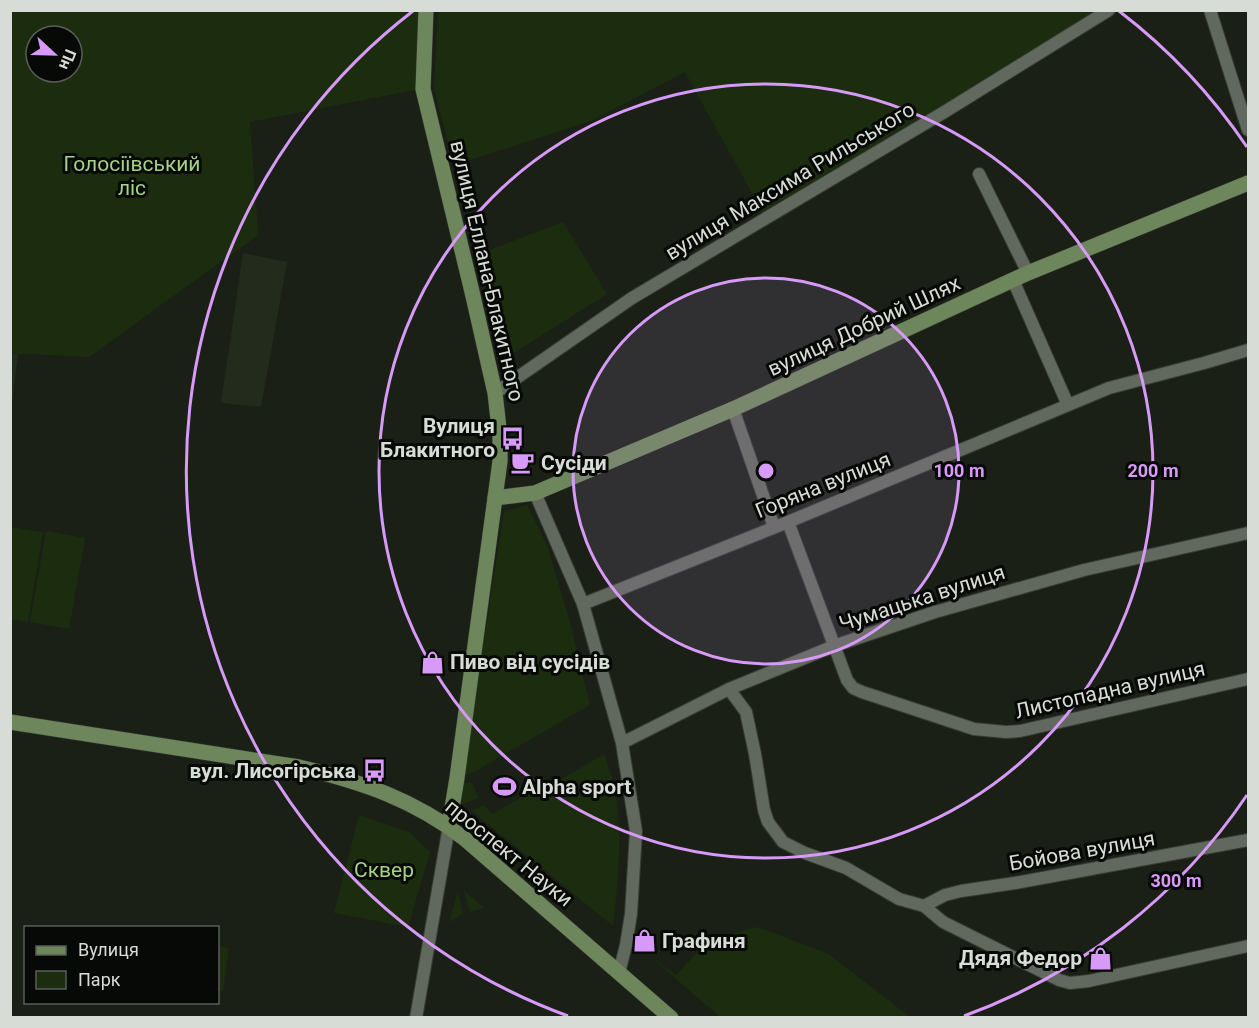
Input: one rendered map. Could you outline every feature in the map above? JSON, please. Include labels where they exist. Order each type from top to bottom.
[{"type":"street","name":"вулиця Еллана-Блакитного","points":[[426,10],[423,89],[495,393],[500,449],[449,826]]},
{"type":"street","name":"вулиця Максима Рильського","points":[[495,393],[632,298],[946,111],[1109,10]]},
{"type":"street","points":[[1210,10],[1248,130]]},
{"type":"street","points":[[979,174],[1028,273]]},
{"type":"street","name":"вулиця Добрий Шлях","points":[[495,498],[535,493],[733,409],[1028,273],[1248,183]]},
{"type":"street","points":[[1013,280],[1068,405]]},
{"type":"street","name":"Горяна вулиця","points":[[583,604],[788,522],[1108,388],[1248,350]]},
{"type":"street","points":[[733,409],[774,527]]},
{"type":"street","points":[[535,493],[583,604],[622,743],[636,831],[631,914],[619,973]]},
{"type":"street","name":"Листопадна вулиця","points":[[788,522],[847,680],[853,688],[862,692],[974,729],[1006,732],[1020,731],[1248,678]]},
{"type":"street","name":"Чумацька вулиця","points":[[622,743],[729,689],[834,646],[935,612],[1084,570],[1248,533]]},
{"type":"street","points":[[729,689],[746,712],[764,810],[768,822],[783,842],[846,868],[899,898],[924,906],[943,922],[1059,980],[1089,981],[1248,945]]},
{"type":"street","name":"проспект Науки","points":[[10,722],[299,767],[371,786],[423,810],[449,826],[671,1017]]},
{"type":"street","points":[[416,1017],[449,826]]},
{"type":"street","name":"Бойова вулиця","points":[[924,906],[945,895],[961,891],[1248,840]]},
{"type":"shaded area","points":[[243,253],[287,262],[261,407],[221,403]]},
{"type":"shaded area","points":[[11,353],[18,354],[11,411]]},
{"type":"green space","name":"Голосіївський ліс","points":[[10,11],[422,11],[420,89],[250,122],[258,235],[89,357],[11,353]]},
{"type":"green space","points":[[438,11],[1100,11],[763,213],[685,72],[591,121],[454,165],[434,88]]},
{"type":"green space","points":[[563,222],[607,294],[509,356],[479,254]]},
{"type":"green space","points":[[527,505],[547,545],[569,619],[590,705],[474,772],[463,775],[504,512]]},
{"type":"green space","points":[[10,527],[43,532],[28,622],[11,619]]},
{"type":"green space","points":[[46,531],[85,538],[69,629],[30,622]]},
{"type":"green space","points":[[604,754],[614,786],[619,824],[618,875],[613,926],[472,811],[483,805],[493,814],[546,782],[550,786]]},
{"type":"green space","points":[[459,782],[472,783],[479,798],[463,804]]},
{"type":"green space","name":"Сквер","points":[[359,815],[409,832],[430,852],[408,927],[334,913]]},
{"type":"green space","points":[[464,891],[484,908],[470,912]]},
{"type":"green space","points":[[458,892],[463,914],[449,922]]},
{"type":"green space","points":[[757,927],[827,953],[910,1017],[720,1017],[650,956],[676,975],[708,941]]},
{"type":"green space","points":[[219,946],[229,948],[223,991],[219,990]]},
{"type":"place","name":"Вулиця Блакитного","points":[[513,438]]},
{"type":"place","name":"Сусіди","points":[[523,463]]},
{"type":"place","name":"Пиво від сусідів","points":[[432,662]]},
{"type":"place","name":"вул. Лисогірська","points":[[374,771]]},
{"type":"place","name":"Alpha sport","points":[[504,787]]},
{"type":"place","name":"Графиня","points":[[644,941]]},
{"type":"place","name":"Дядя Федор","points":[[1100,958]]}]
